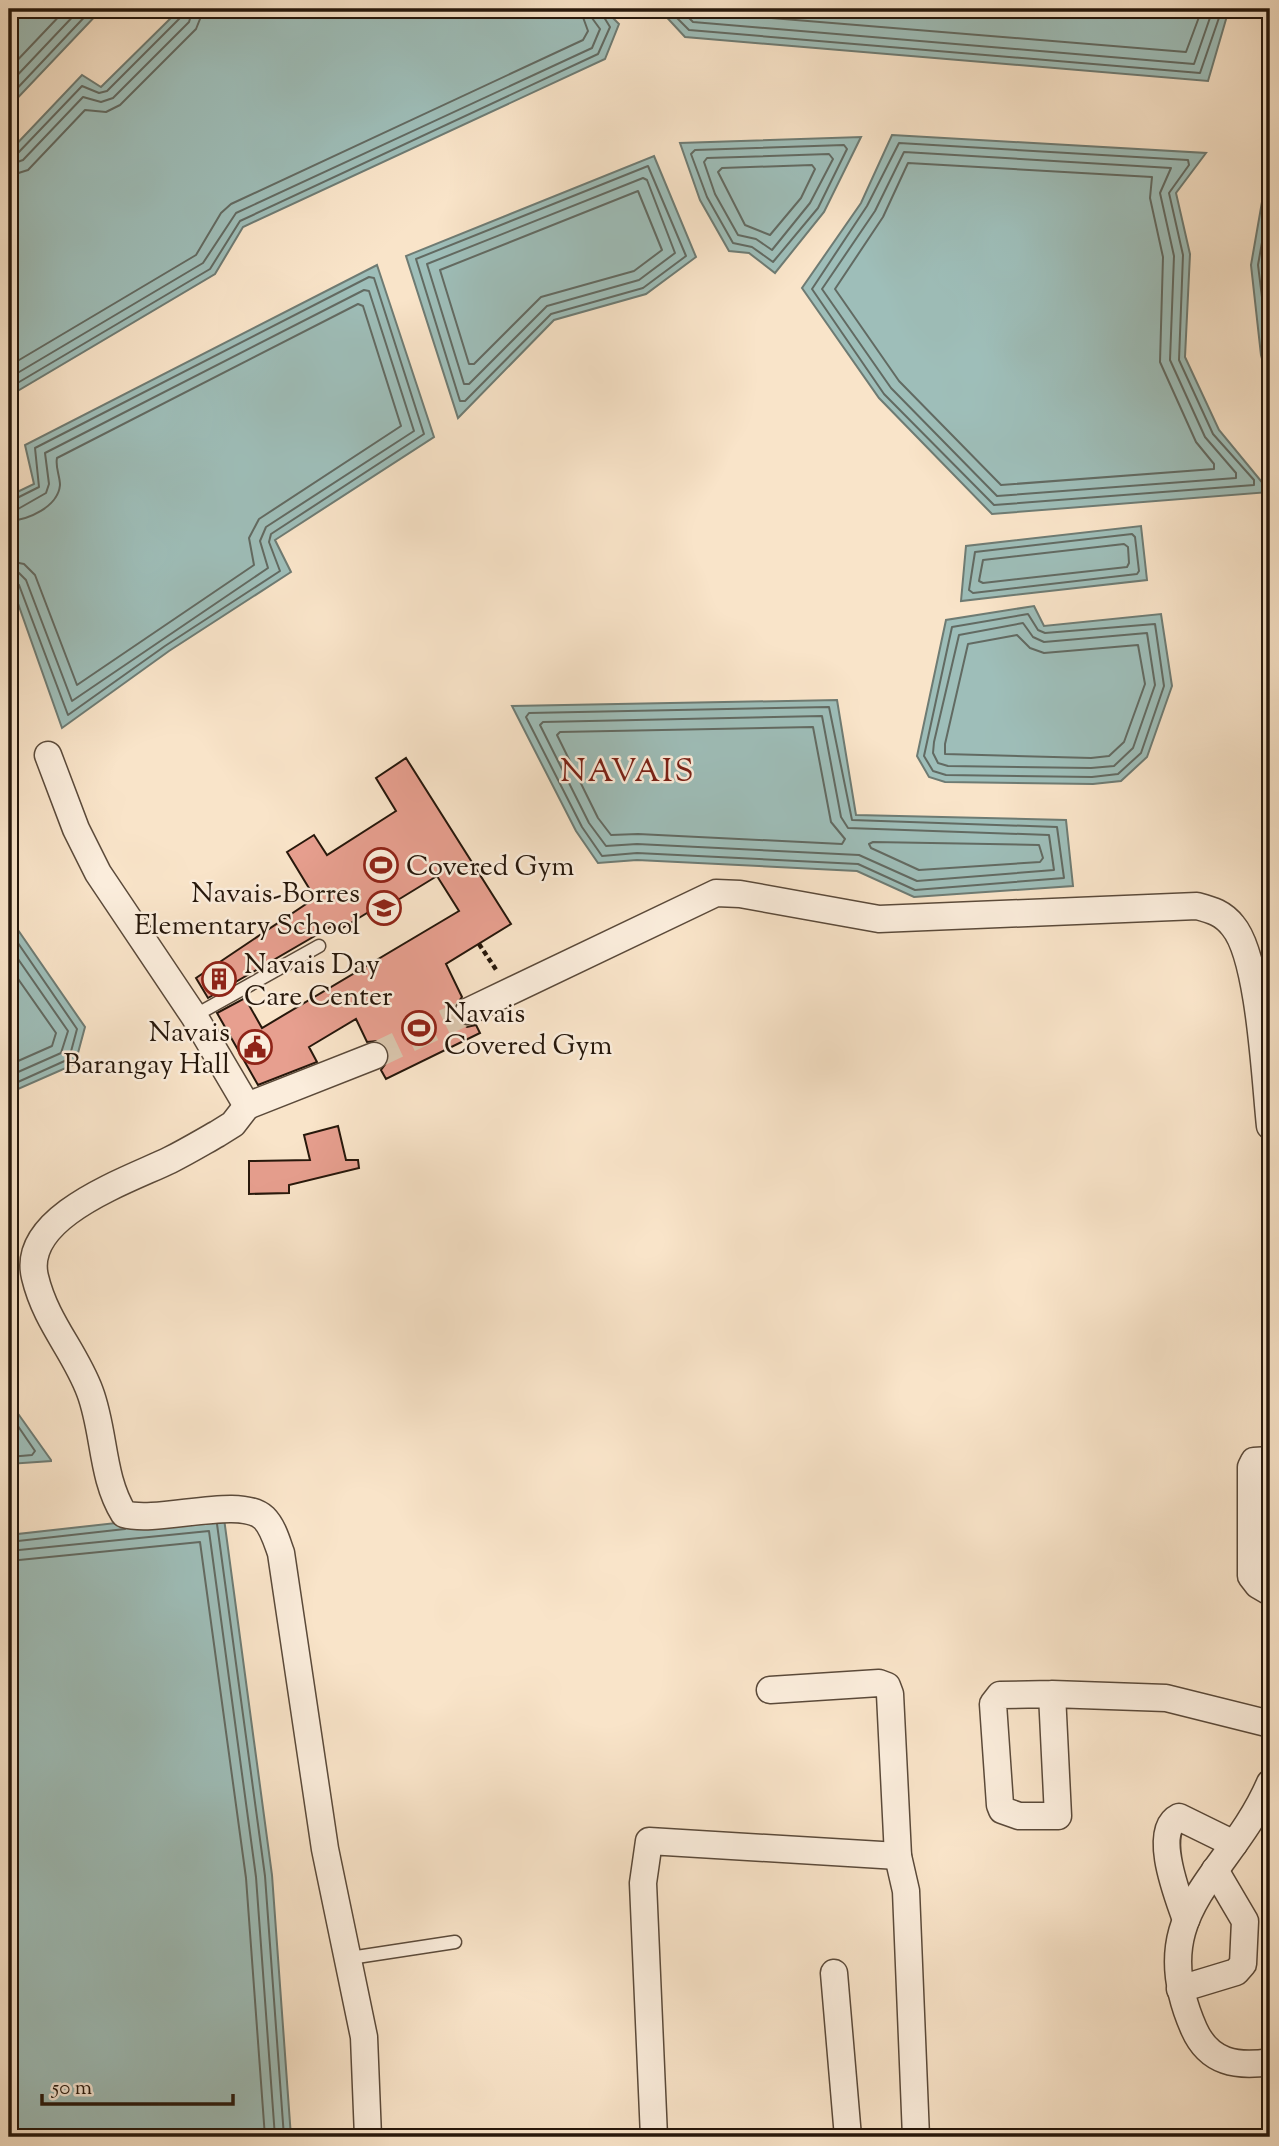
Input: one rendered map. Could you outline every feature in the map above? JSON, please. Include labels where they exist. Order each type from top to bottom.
[{"type":"street","points":[[48,755],[76,830],[98,873],[194,1016],[247,1106]]},
{"type":"street","points":[[469,1011],[716,893],[740,894],[879,919],[1196,906],[1220,912],[1235,928],[1246,951],[1256,1004],[1270,1126]]},
{"type":"street","points":[[368,2137],[365,2036],[326,1849],[281,1553],[273,1532],[264,1518],[239,1510],[139,1518],[124,1514],[109,1482],[90,1392],[43,1303],[34,1274],[36,1251],[46,1234],[64,1215],[103,1191],[233,1124],[247,1106],[374,1056]]},
{"type":"street","points":[[1270,1460],[1254,1461],[1251,1467],[1251,1576],[1258,1585],[1270,1592]]},
{"type":"street","points":[[770,1690],[879,1683],[887,1686],[898,1856],[906,1891],[916,2137]]},
{"type":"street","points":[[1052,1693],[1058,1816],[1012,1815],[1002,1810],[1000,1805],[993,1704],[1000,1695],[1052,1693],[1166,1698],[1270,1724]]},
{"type":"street","points":[[1268,1793],[1215,1870],[1178,1936],[1180,1989],[1201,2045],[1239,2065],[1270,2062]]},
{"type":"street","points":[[1186,1920],[1167,1862],[1169,1827],[1173,1820],[1178,1817],[1234,1844]]},
{"type":"street","points":[[654,2137],[643,1883],[649,1841],[898,1856]]},
{"type":"street","points":[[1180,1989],[1236,1972],[1242,1964],[1245,1922],[1215,1870]]},
{"type":"street","points":[[834,1973],[848,2137]]},
{"type":"lane","points":[[194,1016],[319,946]]},
{"type":"lane","points":[[350,1958],[455,1942]]},
{"type":"water","points":[[9,9],[102,9],[9,107]]},
{"type":"water","points":[[180,9],[604,9],[619,24],[605,59],[243,227],[215,274],[9,396],[9,152],[82,75],[101,87]]},
{"type":"water","points":[[659,9],[1229,9],[1208,81],[685,37]]},
{"type":"water","points":[[892,135],[1206,153],[1176,193],[1190,254],[1185,357],[1219,430],[1270,492],[992,514],[879,398],[802,288],[861,203]]},
{"type":"water","points":[[861,137],[824,212],[775,273],[749,253],[729,251],[700,200],[680,143]]},
{"type":"water","points":[[654,156],[696,257],[646,294],[554,320],[458,418],[406,256]]},
{"type":"water","points":[[1270,156],[1270,389],[1261,355],[1251,265]]},
{"type":"water","points":[[377,265],[434,437],[275,540],[291,572],[169,651],[62,728],[9,578],[9,496],[34,484],[25,445]]},
{"type":"water","points":[[1141,526],[1147,580],[961,601],[966,546]]},
{"type":"water","points":[[1034,606],[1044,626],[1161,614],[1172,686],[1147,757],[1121,781],[1093,784],[945,782],[929,777],[917,756],[946,620]]},
{"type":"water","points":[[837,700],[856,815],[1066,820],[1073,886],[914,897],[857,871],[637,860],[598,863],[576,831],[512,706]]},
{"type":"water","points":[[9,917],[85,1027],[75,1064],[9,1093]]},
{"type":"water","points":[[9,1401],[51,1460],[51,1461],[9,1464]]},
{"type":"water","points":[[223,1511],[272,1875],[291,2137],[9,2137],[9,1535]]},
{"type":"building","name":"Navais-Borres Elementary School","points":[[406,758],[511,924],[446,964],[462,997],[453,1009],[455,1018],[467,1027],[476,1025],[480,1033],[386,1079],[381,1070],[389,1059],[388,1050],[377,1041],[367,1042],[356,1019],[309,1047],[317,1062],[258,1085],[217,1013],[245,998],[262,1028],[459,911],[437,876],[370,917],[367,913],[336,932],[332,926],[208,998],[196,978],[315,898],[287,852],[314,835],[327,855],[396,811],[376,778]]},
{"type":"building","points":[[338,1126],[346,1160],[358,1160],[359,1168],[289,1185],[289,1193],[249,1194],[249,1161],[310,1160],[304,1135]]},
{"type":"tunnel","points":[[374,1056],[469,1011]]},
{"type":"place","name":"Covered Gym","points":[[381,865]]},
{"type":"place","name":"Navais-Borres Elementary School","points":[[384,908]]},
{"type":"place","name":"Navais Day Care Center","points":[[219,979]]},
{"type":"place","name":"Navais Covered Gym","points":[[419,1028]]},
{"type":"place","name":"Navais Barangay Hall","points":[[255,1047]]},
{"type":"district","name":"NAVAIS","points":[[628,770]]}]
